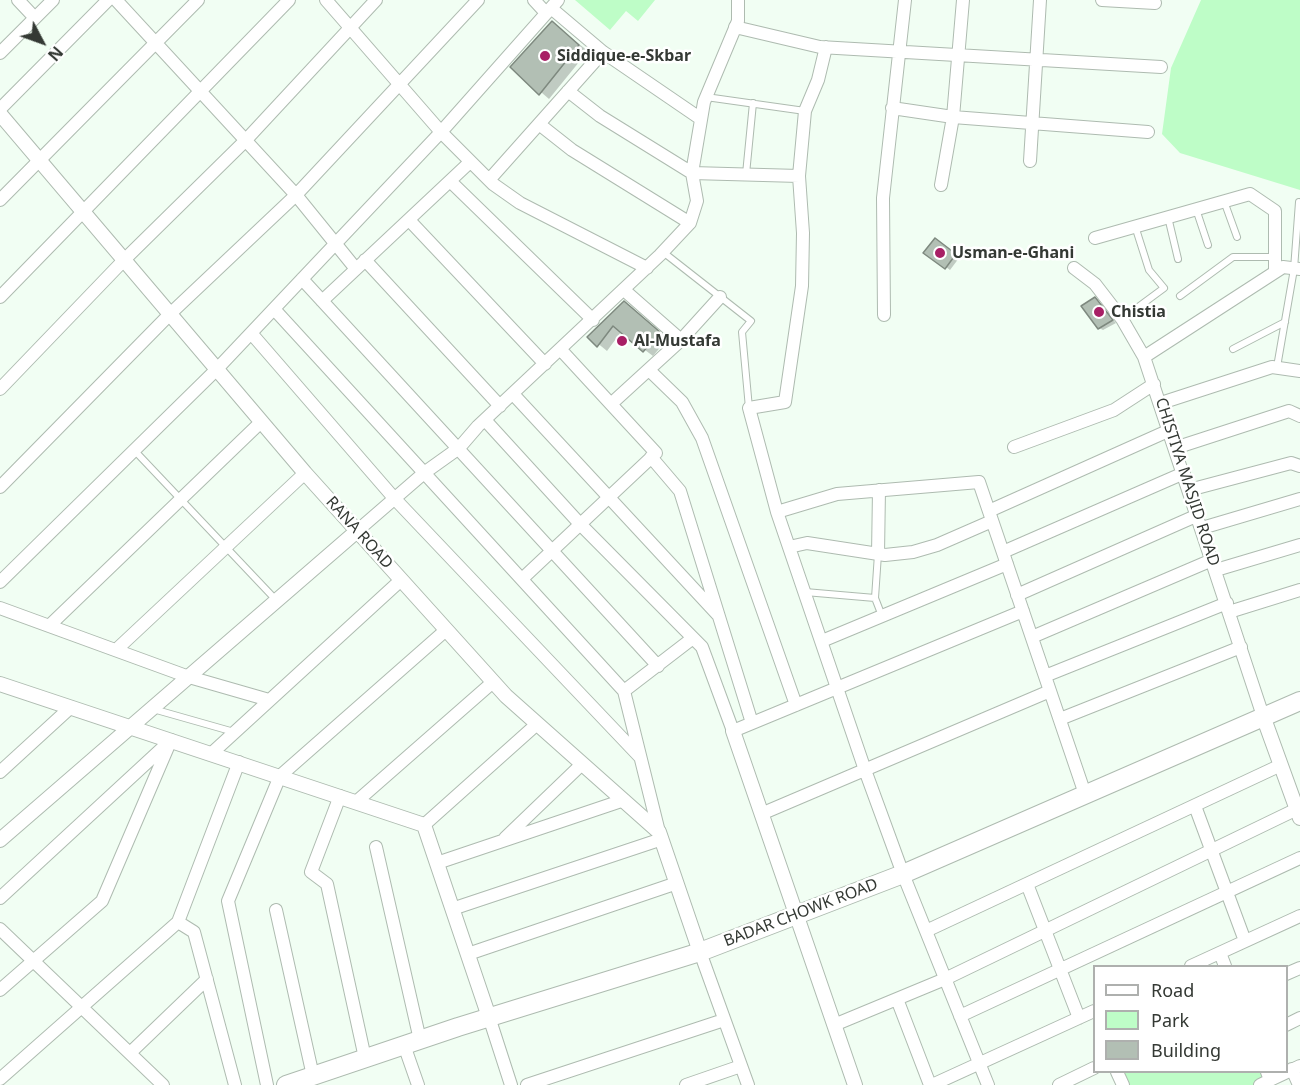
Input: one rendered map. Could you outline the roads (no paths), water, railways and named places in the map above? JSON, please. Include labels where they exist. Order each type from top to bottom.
[{"type":"main road","name":"BADAR CHOWK ROAD","points":[[286,1085],[489,1017],[700,952],[903,874],[1300,701]]},
{"type":"street","points":[[18,0],[35,18]]},
{"type":"street","points":[[0,53],[53,0]]},
{"type":"street","points":[[0,109],[108,0]]},
{"type":"street","points":[[116,0],[296,195],[334,242],[361,265],[500,406]]},
{"type":"street","points":[[0,200],[198,0]]},
{"type":"street","points":[[0,297],[289,0]]},
{"type":"street","points":[[326,0],[441,132],[489,180],[520,203],[647,268]]},
{"type":"street","points":[[0,389],[124,260],[245,141],[376,0]]},
{"type":"street","points":[[0,487],[170,314],[296,195],[398,83],[478,0]]},
{"type":"street","points":[[534,0],[552,7],[603,52],[701,118]]},
{"type":"street","points":[[0,840],[394,498],[459,448],[485,420],[647,268],[690,223],[697,201],[692,173],[701,118],[706,97],[735,27],[738,0]]},
{"type":"street","points":[[884,315],[883,198],[905,0]]},
{"type":"street","points":[[941,185],[953,117],[963,0]]},
{"type":"street","points":[[1030,161],[1040,0]]},
{"type":"street","points":[[1102,0],[1155,3]]},
{"type":"street","points":[[0,582],[217,369],[334,242],[441,132],[552,7]]},
{"type":"street","points":[[735,27],[826,47],[1161,67]]},
{"type":"street","points":[[826,47],[818,80],[805,111],[799,176],[803,232],[801,286],[785,402],[749,408],[777,512],[865,770],[903,874],[988,1085]]},
{"type":"street","points":[[489,180],[603,52]]},
{"type":"street","points":[[568,91],[600,116],[692,173],[799,176]]},
{"type":"street","points":[[892,108],[953,117],[1033,121],[1148,132]]},
{"type":"street","name":"RANA ROAD","points":[[0,114],[305,473],[493,682],[624,800],[660,836],[700,952]]},
{"type":"street","points":[[539,124],[572,150],[690,223]]},
{"type":"street","points":[[322,301],[470,163]]},
{"type":"street","points":[[450,181],[593,320]]},
{"type":"street","points":[[1095,238],[1250,194],[1275,211],[1275,272]]},
{"type":"street","points":[[408,220],[545,364]]},
{"type":"street","points":[[1144,357],[1282,267],[1297,269]]},
{"type":"street","name":"CHISTIYA MASJID ROAD","points":[[1074,268],[1095,284],[1122,319],[1144,357],[1263,716]]},
{"type":"street","points":[[302,279],[657,666]]},
{"type":"street","points":[[624,290],[681,340]]},
{"type":"street","points":[[611,404],[681,340],[720,297]]},
{"type":"street","points":[[274,309],[624,691],[660,836],[452,909]]},
{"type":"street","points":[[251,333],[394,498],[641,758]]},
{"type":"street","points":[[522,579],[656,453],[561,350]]},
{"type":"street","points":[[1161,403],[1272,367],[1300,370]]},
{"type":"street","points":[[649,370],[682,402],[702,438],[796,705]]},
{"type":"street","points":[[1014,447],[1114,410],[1154,384]]},
{"type":"street","points":[[513,394],[718,615]]},
{"type":"street","points":[[1176,448],[1289,411],[1300,416]]},
{"type":"street","points":[[485,420],[580,524],[702,647],[734,731],[795,916],[855,1085]]},
{"type":"street","points":[[49,626],[261,422]]},
{"type":"street","points":[[789,547],[807,543],[878,555],[913,552],[929,547],[1170,430]]},
{"type":"street","points":[[651,458],[680,491],[752,723]]},
{"type":"street","points":[[1189,490],[1291,463],[1300,466]]},
{"type":"street","points":[[116,650],[305,473]]},
{"type":"street","points":[[822,641],[882,616],[1184,473]]},
{"type":"street","points":[[777,512],[837,494],[979,482],[1085,794]]},
{"type":"street","points":[[878,555],[879,490]]},
{"type":"street","points":[[1202,528],[1300,499]]},
{"type":"street","points":[[1017,595],[1198,516]]},
{"type":"street","points":[[1032,638],[1214,565],[1300,545]]},
{"type":"street","points":[[212,753],[401,579]]},
{"type":"street","points":[[1045,676],[1228,608],[1300,590]]},
{"type":"street","points":[[0,608],[189,676],[269,700]]},
{"type":"street","points":[[734,731],[1023,612]]},
{"type":"street","points":[[267,1085],[228,901],[280,776],[446,630]]},
{"type":"street","points":[[624,691],[693,638]]},
{"type":"street","points":[[1060,719],[1241,647]]},
{"type":"street","points":[[356,802],[493,682]]},
{"type":"street","points":[[1,686],[212,753],[424,825]]},
{"type":"street","points":[[761,814],[1050,691]]},
{"type":"street","points":[[0,772],[71,707]]},
{"type":"street","points":[[834,1025],[945,979],[1211,850],[1298,813],[1263,716]]},
{"type":"street","points":[[424,825],[537,724]]},
{"type":"street","points":[[0,898],[171,740]]},
{"type":"street","points":[[0,990],[102,901],[171,740]]},
{"type":"street","points":[[0,1079],[178,922],[239,762]]},
{"type":"street","points":[[502,841],[582,764]]},
{"type":"street","points":[[926,931],[1281,765]]},
{"type":"street","points":[[340,796],[311,872],[327,884],[365,1058]]},
{"type":"street","points":[[437,863],[624,800]]},
{"type":"street","points":[[1195,806],[1245,941]]},
{"type":"street","points":[[424,825],[511,1085]]},
{"type":"street","points":[[376,848],[418,1085]]},
{"type":"street","points":[[960,1016],[1300,858]]},
{"type":"street","points":[[468,954],[676,883]]},
{"type":"street","points":[[1027,884],[1079,1018]]},
{"type":"street","points":[[276,910],[313,1076]]},
{"type":"street","points":[[1193,965],[1300,916]]},
{"type":"street","points":[[178,922],[194,932],[235,1085]]},
{"type":"street","points":[[0,929],[163,1085]]},
{"type":"street","points":[[700,952],[748,1085]]},
{"type":"street","points":[[1220,953],[1226,965]]},
{"type":"street","points":[[130,1053],[207,979]]},
{"type":"street","points":[[897,999],[931,1085],[980,1065],[1093,1012]]},
{"type":"street","points":[[527,1085],[724,1020]]},
{"type":"street","points":[[686,1085],[741,1066]]},
{"type":"street","points":[[1296,1067],[1299,1085]]},
{"type":"street","points":[[1059,1085],[1093,1069]]},
{"type":"street","points":[[1266,1079],[1281,1073]]},
{"type":"lane","points":[[706,97],[805,111]]},
{"type":"lane","points":[[746,175],[753,103]]},
{"type":"lane","points":[[1223,200],[1237,237]]},
{"type":"lane","points":[[1277,367],[1297,269],[1299,202]]},
{"type":"lane","points":[[1196,209],[1208,245]]},
{"type":"lane","points":[[1168,217],[1178,259]]},
{"type":"lane","points":[[1122,319],[1164,288],[1149,270],[1135,226]]},
{"type":"lane","points":[[663,252],[751,321],[742,332],[749,408]]},
{"type":"lane","points":[[1180,296],[1233,257],[1275,257]]},
{"type":"lane","points":[[1233,349],[1285,322]]},
{"type":"lane","points":[[134,450],[277,601]]},
{"type":"lane","points":[[878,555],[875,598],[882,616]]},
{"type":"lane","points":[[805,592],[875,598]]},
{"type":"lane","points":[[153,709],[235,732]]},
{"type":"place","name":"Siddique-e-Skbar","points":[[545,56]]},
{"type":"place","name":"Usman-e-Ghani","points":[[940,253]]},
{"type":"place","name":"Chistia","points":[[1099,312]]},
{"type":"place","name":"Al-Mustafa","points":[[622,341]]}]
